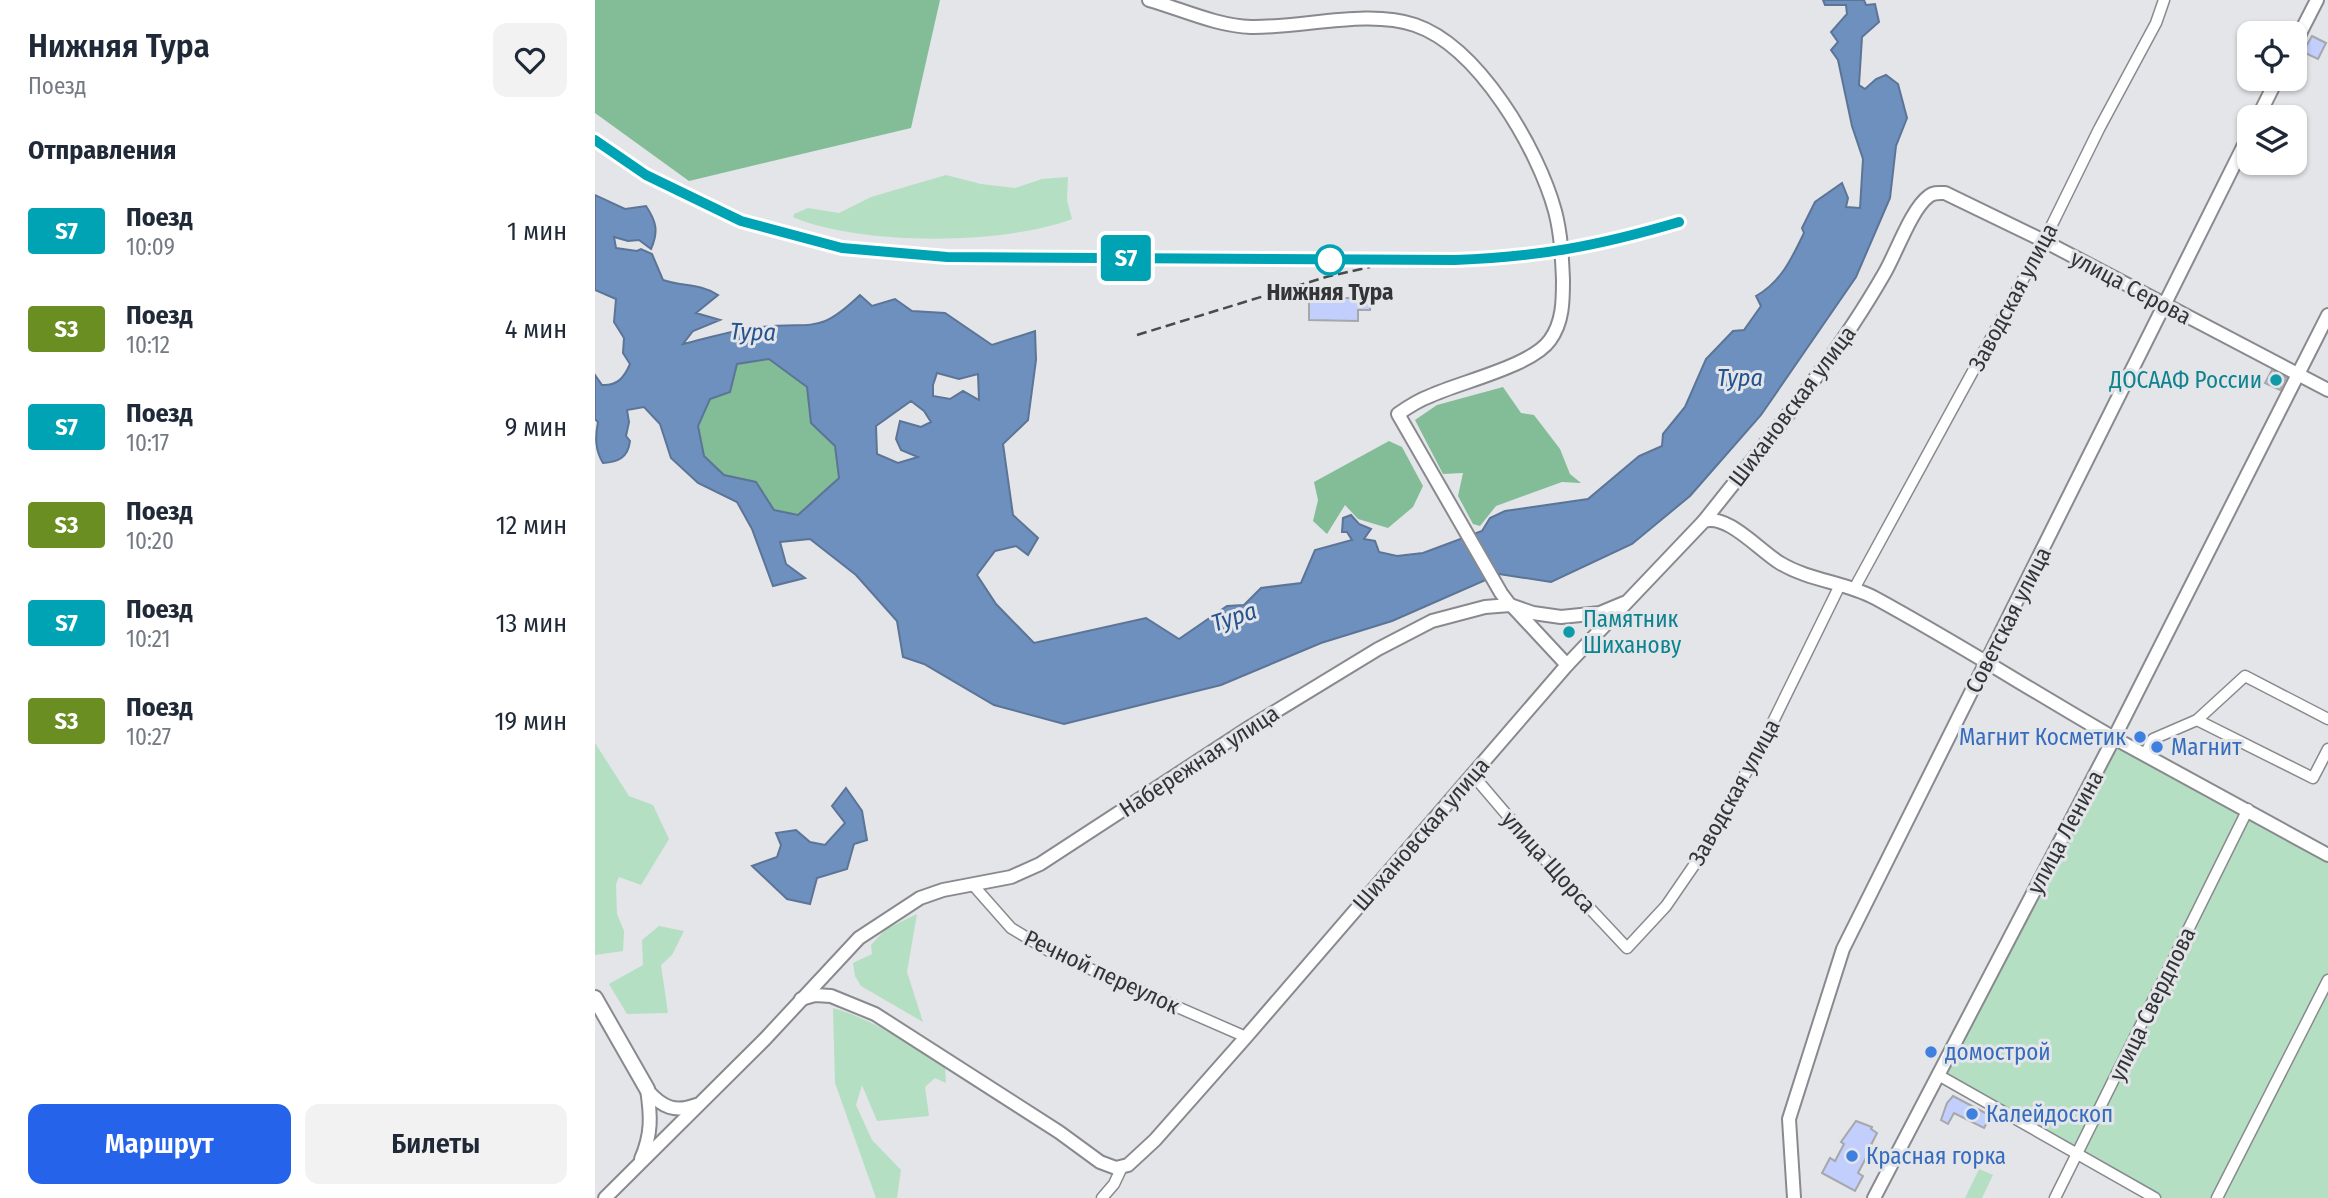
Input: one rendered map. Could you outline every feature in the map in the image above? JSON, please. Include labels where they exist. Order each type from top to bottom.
[{"type":"main road","points":[[1149,0],[1247,27],[1377,20],[1416,25],[1452,47],[1476,70],[1514,121],[1548,188],[1555,211],[1562,252],[1563,306],[1558,326],[1544,348],[1520,361],[1429,396],[1398,414],[1501,593],[1567,665]]},
{"type":"main road","points":[[2306,21],[2317,0]]},
{"type":"main road","name":"Советская улица","points":[[1794,1198],[1789,1119],[1843,949],[2237,160]]},
{"type":"main road","name":"улица Серова","points":[[1931,195],[1945,193],[2044,241],[2328,390]]},
{"type":"main road","name":"Шихановская улица","points":[[1122,1167],[1146,1150],[1567,665],[1704,521],[1847,335],[1897,251],[1918,209],[1931,195]]},
{"type":"main road","name":"улица Ленина","points":[[1874,1198],[2114,738],[2328,315]]},
{"type":"main road","points":[[1704,521],[1714,519],[1726,522],[1784,565],[1814,579],[1854,589],[1948,639],[2114,738],[2328,855]]},
{"type":"main road","name":"Набережная улица","points":[[605,1198],[705,1100],[859,938],[920,898],[1011,877],[1040,864],[1250,727],[1406,634],[1459,613],[1510,604],[1533,613],[1560,617],[1600,613],[1627,602]]},
{"type":"main road","points":[[801,999],[815,995],[831,996],[895,1025],[1100,1162],[1112,1168],[1122,1167]]},
{"type":"main road","points":[[595,998],[656,1100],[674,1109],[684,1109],[705,1100]]},
{"type":"main road","points":[[638,1166],[649,1141],[651,1125],[647,1089]]},
{"type":"street","name":"Заводская улица","points":[[1854,589],[2044,241],[2099,129],[2156,23],[2164,0]]},
{"type":"street","name":"Заводская улица","points":[[1627,947],[1666,906],[1699,858],[1765,738],[1840,585]]},
{"type":"street","points":[[2145,754],[2153,739],[2197,720],[2245,676],[2328,719]]},
{"type":"street","points":[[2197,720],[2313,778],[2328,748]]},
{"type":"street","name":"улица Щорса","points":[[1472,774],[1553,869],[1627,947]]},
{"type":"street","name":"улица Свердлова","points":[[2055,1198],[2248,809]]},
{"type":"street","name":"Речной переулок","points":[[973,885],[1011,928],[1049,951],[1245,1037]]},
{"type":"street","points":[[2217,1198],[2328,980]]},
{"type":"street","points":[[817,981],[831,996]]},
{"type":"street","points":[[1940,1076],[2155,1198]]},
{"type":"street","points":[[1102,1198],[1114,1184],[1122,1167]]},
{"type":"green space","points":[[595,0],[940,0],[911,128],[689,181],[595,113]]},
{"type":"green space","points":[[946,175],[981,184],[1015,188],[1042,179],[1068,177],[1067,200],[1072,219],[1009,234],[932,239],[855,233],[793,217],[808,208],[839,213],[871,197]]},
{"type":"green space","points":[[770,359],[807,387],[811,423],[835,446],[839,478],[798,515],[774,510],[756,482],[724,475],[704,456],[698,427],[710,399],[730,392],[737,364]]},
{"type":"green space","points":[[1503,387],[1521,413],[1534,415],[1560,449],[1570,474],[1581,483],[1562,482],[1496,506],[1480,526],[1473,524],[1458,496],[1463,473],[1443,474],[1415,420],[1437,405]]},
{"type":"green space","points":[[1389,441],[1402,447],[1423,486],[1413,507],[1388,528],[1358,519],[1345,505],[1327,534],[1313,521],[1318,500],[1314,482]]},
{"type":"green space","points":[[2114,738],[2328,855],[2328,1198],[2155,1198],[1940,1076]]},
{"type":"green space","points":[[595,743],[629,796],[653,805],[669,839],[641,885],[619,877],[616,884],[617,914],[624,931],[623,951],[595,955]]},
{"type":"green space","points":[[917,914],[907,972],[923,1022],[861,986],[855,976],[853,963],[872,954],[871,945],[886,929]]},
{"type":"green space","points":[[659,926],[684,931],[672,955],[661,965],[668,1013],[627,1014],[609,984],[643,965],[642,940]]},
{"type":"green space","points":[[833,1008],[878,1026],[945,1067],[946,1083],[935,1078],[925,1087],[929,1116],[877,1121],[862,1085],[856,1105],[872,1140],[901,1170],[897,1198],[876,1198],[835,1083]]},
{"type":"green space","points":[[1979,1169],[1993,1175],[1982,1198],[1965,1198]]},
{"type":"water","name":"Тура","points":[[1823,0],[1864,0],[1866,5],[1875,4],[1879,22],[1862,37],[1859,85],[1865,89],[1876,79],[1886,75],[1898,84],[1907,118],[1896,146],[1890,198],[1856,277],[1761,415],[1690,496],[1632,544],[1551,582],[1499,574],[1392,621],[1321,643],[1221,685],[1064,724],[994,705],[924,664],[903,657],[897,621],[856,575],[810,539],[780,542],[786,564],[805,578],[773,586],[752,529],[737,502],[698,483],[671,458],[660,424],[644,407],[627,410],[629,422],[626,436],[630,441],[625,455],[613,462],[603,463],[598,453],[595,375],[602,385],[612,384],[622,377],[630,364],[623,353],[624,338],[614,322],[616,299],[595,290],[595,195],[625,209],[646,206],[654,221],[656,231],[651,249],[639,240],[628,241],[614,237],[616,248],[637,251],[641,249],[652,254],[663,280],[704,289],[718,295],[696,313],[720,320],[693,331],[683,344],[752,328],[824,322],[860,295],[872,306],[895,299],[912,311],[945,313],[992,345],[1035,331],[1036,360],[1028,420],[1003,444],[1013,515],[1038,538],[1028,555],[1016,546],[995,551],[977,575],[996,604],[1034,643],[1146,618],[1179,639],[1227,606],[1244,605],[1261,588],[1301,583],[1315,550],[1352,540],[1347,532],[1342,532],[1343,518],[1351,515],[1359,524],[1371,529],[1364,539],[1375,541],[1379,552],[1397,556],[1423,553],[1482,531],[1490,518],[1505,511],[1588,499],[1639,456],[1662,446],[1663,434],[1685,407],[1706,359],[1733,331],[1744,330],[1761,306],[1756,296],[1772,284],[1785,269],[1804,233],[1802,228],[1815,202],[1842,183],[1848,198],[1846,207],[1860,208],[1863,159],[1852,126],[1838,60],[1831,50],[1838,42],[1831,32],[1847,14],[1846,5],[1825,5]],"holes":[[[769,359],[807,387],[811,423],[835,446],[839,478],[798,515],[774,510],[756,482],[724,475],[704,456],[698,426],[710,399],[730,392],[737,364]],[[937,373],[959,379],[978,374],[979,400],[963,391],[950,399],[933,396]],[[911,401],[924,411],[931,422],[921,427],[900,421],[896,439],[901,450],[918,457],[898,463],[877,454],[876,426]]]},
{"type":"water","points":[[846,788],[862,811],[867,840],[854,844],[847,869],[817,878],[810,904],[787,899],[752,866],[777,857],[781,845],[776,833],[796,830],[810,842],[825,845],[845,823],[832,806]]},
{"type":"building","points":[[2312,36],[2326,43],[2318,59],[2307,54],[2307,45]]},
{"type":"building","points":[[1352,294],[1370,294],[1370,310],[1358,310],[1358,321],[1309,320],[1309,298],[1352,298]]},
{"type":"building","name":"ДОСААФ России","points":[[2272,370],[2286,378],[2280,390],[2265,383]]},
{"type":"building","name":"Калейдоскоп","points":[[1953,1096],[1991,1116],[1984,1128],[1954,1113],[1948,1124],[1941,1120],[1947,1103]]},
{"type":"building","name":"Красная горка","points":[[1856,1121],[1872,1127],[1877,1133],[1869,1149],[1873,1152],[1870,1157],[1867,1156],[1858,1173],[1863,1176],[1855,1191],[1822,1173],[1830,1158],[1835,1161],[1844,1144],[1841,1142]]},
{"type":"railway","points":[[595,140],[646,175],[741,221],[842,248],[947,257],[1455,260],[1513,256],[1568,248],[1679,222]]},
{"type":"railway","points":[[1137,335],[1326,277],[1370,267]]},
{"type":"train","name":"S7","points":[[595,140],[646,175],[741,221],[842,248],[947,257],[1455,260],[1512,258],[1612,242],[1679,222]]},
{"type":"place","name":"Нижняя Тура","points":[[1330,260]]},
{"type":"place","name":"ДОСААФ России","points":[[2276,380]]},
{"type":"place","name":"Памятник Шиханову","points":[[1569,632]]},
{"type":"place","name":"Магнит Косметик","points":[[2140,737]]},
{"type":"place","name":"Магнит","points":[[2157,747]]},
{"type":"place","name":"домострой","points":[[1931,1052]]},
{"type":"place","name":"Калейдоскоп","points":[[1972,1114]]},
{"type":"place","name":"Красная горка","points":[[1852,1156]]}]
